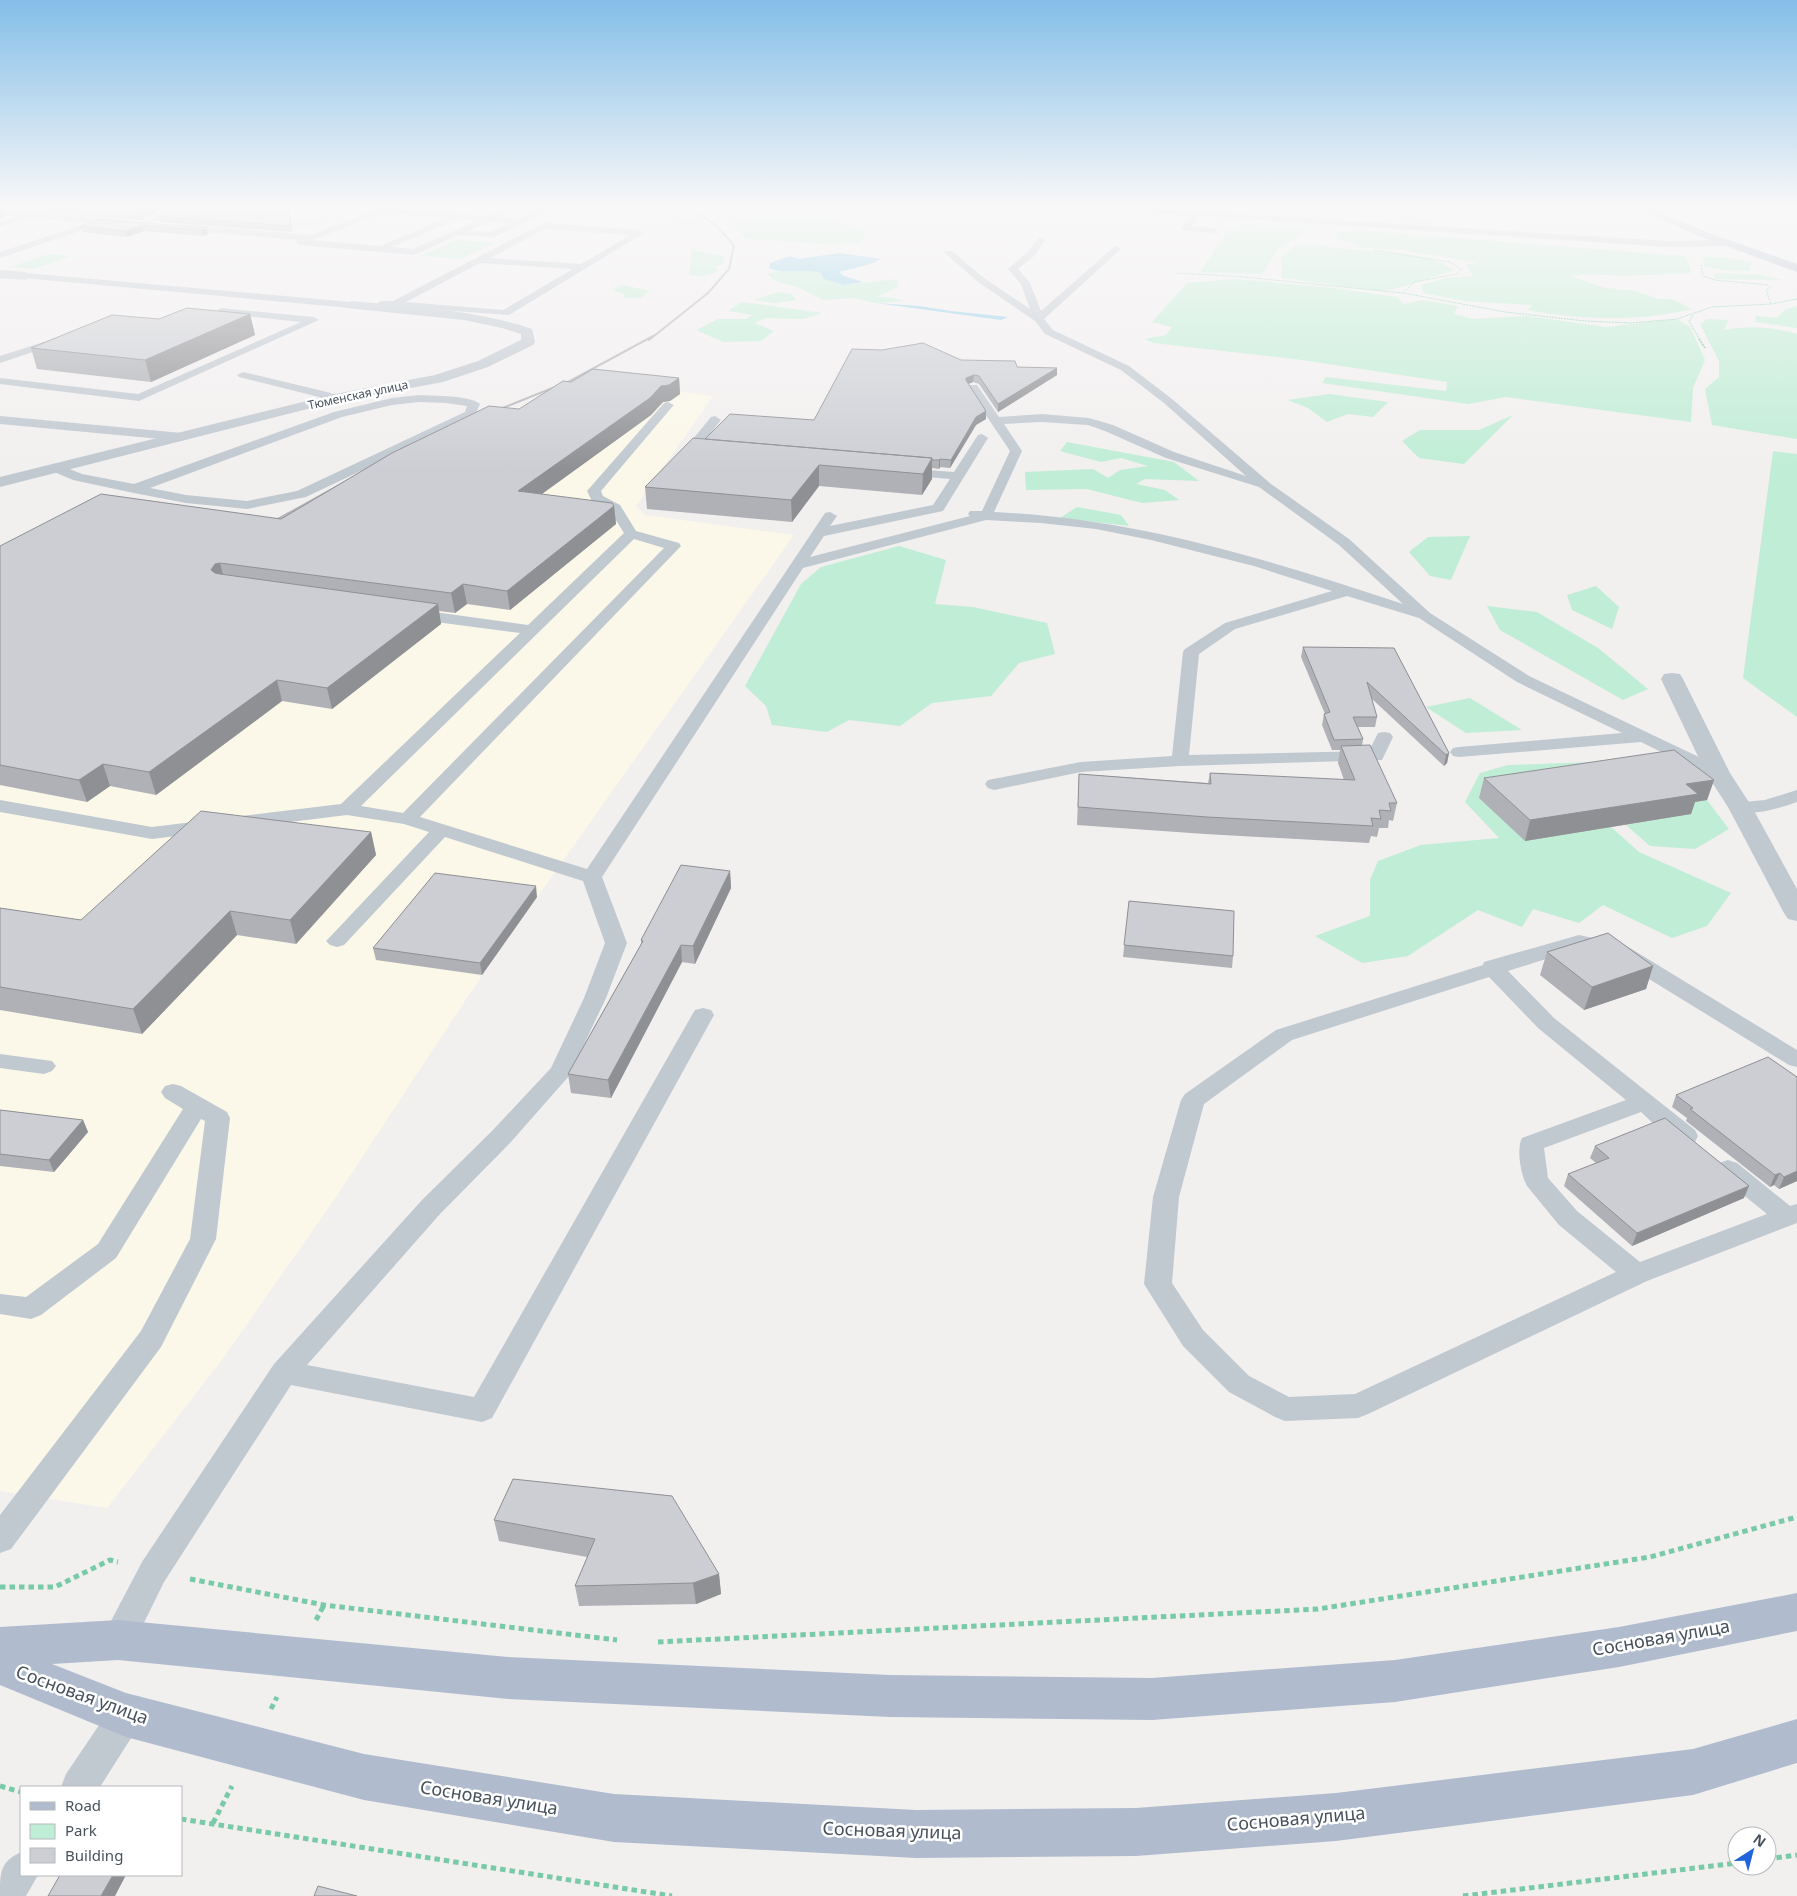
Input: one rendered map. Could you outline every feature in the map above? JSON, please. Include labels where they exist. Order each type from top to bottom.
[{"type":"main road","name":"Сосновая улица","points":[[0,1647],[118,1640],[508,1678],[890,1696],[1152,1699],[1395,1681],[1619,1647],[1797,1612]]},
{"type":"main road","name":"Сосновая улица","points":[[0,1664],[126,1715],[364,1777],[614,1818],[916,1834],[1136,1832],[1336,1817],[1693,1772],[1797,1741]]},
{"type":"street","name":"Тюменская улица","points":[[0,482],[335,398],[438,379],[466,371],[528,342],[527,332],[484,320],[351,305]]},
{"type":"street","points":[[1672,679],[1718,773],[1740,807],[1797,913]]},
{"type":"lane","points":[[225,293],[351,305]]},
{"type":"lane","points":[[394,304],[414,293]]},
{"type":"lane","points":[[376,308],[384,303],[506,313],[539,293]]},
{"type":"lane","points":[[1000,293],[1039,319]]},
{"type":"lane","points":[[1028,293],[1039,319],[1049,332],[1124,368],[1168,401],[1266,487],[1344,542],[1425,616],[1522,679],[1718,773]]},
{"type":"lane","points":[[1039,319],[1064,293]]},
{"type":"lane","points":[[208,316],[254,296]]},
{"type":"lane","points":[[0,381],[139,398],[314,320],[221,311]]},
{"type":"lane","points":[[0,360],[52,341],[70,338]]},
{"type":"lane","points":[[243,375],[335,398]]},
{"type":"lane","points":[[973,387],[1016,451],[986,516]]},
{"type":"lane","points":[[57,468],[78,477],[186,499],[247,505],[301,494],[470,414],[474,404],[451,399],[416,399],[368,406],[323,419],[134,488]]},
{"type":"lane","points":[[407,819],[674,546],[631,534],[615,508],[597,498],[594,491],[668,405]]},
{"type":"lane","points":[[996,421],[1042,418],[1089,422],[1109,428],[1170,454],[1266,487]]},
{"type":"lane","points":[[0,420],[182,437]]},
{"type":"lane","points":[[707,455],[688,453],[715,420]]},
{"type":"lane","points":[[938,508],[982,438]]},
{"type":"lane","points":[[890,470],[958,476]]},
{"type":"lane","points":[[818,533],[938,508],[986,516],[1017,516],[1127,530],[1216,551],[1425,616]]},
{"type":"lane","points":[[592,877],[830,516]]},
{"type":"lane","points":[[797,565],[986,516]]},
{"type":"lane","points":[[346,810],[631,534]]},
{"type":"lane","points":[[1180,761],[1191,652],[1230,626],[1347,591]]},
{"type":"lane","points":[[403,613],[531,630]]},
{"type":"lane","points":[[994,784],[1081,767],[1180,761],[1376,756],[1384,737]]},
{"type":"lane","points":[[1459,752],[1643,737]]},
{"type":"lane","points":[[1740,807],[1767,806],[1797,796]]},
{"type":"lane","points":[[0,806],[152,833],[346,810],[407,819],[592,877]]},
{"type":"lane","points":[[337,941],[441,830]]},
{"type":"lane","points":[[118,1640],[153,1572],[284,1372],[432,1208],[501,1137],[561,1070],[595,998],[616,943],[592,877]]},
{"type":"lane","points":[[1792,1214],[1637,1274],[1358,1406],[1284,1409],[1238,1384],[1193,1338],[1158,1284],[1166,1197],[1193,1100],[1284,1035],[1578,941],[1617,950],[1797,1060]]},
{"type":"lane","points":[[1492,967],[1546,1023],[1708,1153],[1792,1214]]},
{"type":"lane","points":[[284,1372],[482,1410],[703,1015]]},
{"type":"lane","points":[[0,1061],[44,1066]]},
{"type":"lane","points":[[0,1538],[34,1496],[151,1339],[203,1239],[218,1118],[173,1092]]},
{"type":"lane","points":[[1637,1274],[1568,1218],[1536,1180],[1531,1144],[1645,1102]]},
{"type":"lane","points":[[0,1304],[31,1308],[107,1251],[197,1106]]},
{"type":"lane","points":[[80,1786],[126,1715]]},
{"type":"lane","points":[[4,1896],[20,1872]]},
{"type":"path","points":[[1406,293],[1496,310],[1585,321],[1630,323],[1677,318],[1712,307],[1771,304],[1797,299]]},
{"type":"path","points":[[1767,293],[1771,300],[1771,304]]},
{"type":"path","points":[[1694,314],[1689,321],[1705,348]]},
{"type":"path","points":[[651,1642],[1318,1609],[1650,1558],[1797,1517]]},
{"type":"path","points":[[0,1587],[55,1587],[110,1560],[153,1572],[324,1605],[621,1640]]},
{"type":"path","points":[[0,1786],[20,1792]]},
{"type":"path","points":[[182,1819],[672,1896]]},
{"type":"path","points":[[1777,1858],[1797,1855]]},
{"type":"path","points":[[1463,1896],[1727,1863]]},
{"type":"shaded area","points":[[576,382],[606,382],[713,396],[636,506],[645,515],[794,535],[482,975],[334,1200],[221,1361],[107,1508],[0,1491],[0,701],[425,447]]},
{"type":"green space","points":[[623,293],[646,293],[641,298],[624,298]]},
{"type":"green space","points":[[774,293],[788,293],[792,294],[796,300],[775,303],[754,300]]},
{"type":"green space","points":[[810,293],[884,293],[877,297],[894,298],[903,301],[876,303],[853,298],[823,300]]},
{"type":"green space","points":[[1178,293],[1372,293],[1397,297],[1404,304],[1423,300],[1458,306],[1454,314],[1473,319],[1527,316],[1607,327],[1676,319],[1690,327],[1705,360],[1693,388],[1691,422],[1506,397],[1468,404],[1322,383],[1326,377],[1446,391],[1447,382],[1302,360],[1154,343],[1144,339],[1166,335],[1172,327],[1152,322]]},
{"type":"green space","points":[[1426,293],[1642,293],[1659,299],[1673,299],[1692,309],[1630,318],[1590,318],[1528,310],[1532,305],[1465,301]]},
{"type":"green space","points":[[742,302],[822,313],[804,319],[766,318],[754,323],[774,331],[761,341],[723,342],[696,330],[718,319],[746,319],[753,315],[728,311]]},
{"type":"green space","points":[[1797,306],[1797,328],[1755,322],[1756,316],[1777,318],[1786,309]]},
{"type":"green space","points":[[1707,319],[1729,320],[1724,330],[1761,328],[1797,334],[1797,439],[1712,425],[1705,389],[1719,377],[1719,361],[1700,324]]},
{"type":"green space","points":[[1329,394],[1388,402],[1373,417],[1348,414],[1327,422],[1308,408],[1288,400]]},
{"type":"green space","points":[[1513,415],[1464,464],[1419,458],[1402,441],[1420,430],[1479,430]]},
{"type":"green space","points":[[1067,442],[1174,462],[1199,481],[1145,479],[1136,484],[1165,490],[1179,500],[1142,503],[1087,489],[1026,490],[1025,472],[1093,469],[1108,478],[1120,470],[1148,466],[1121,458],[1101,462],[1060,451]]},
{"type":"green space","points":[[1773,451],[1797,454],[1797,717],[1743,678]]},
{"type":"green space","points":[[1077,507],[1121,515],[1129,526],[1060,518]]},
{"type":"green space","points":[[1470,536],[1451,580],[1430,576],[1409,552],[1428,537]]},
{"type":"green space","points":[[899,546],[946,560],[935,604],[973,607],[1047,623],[1055,654],[1019,663],[991,696],[932,703],[900,726],[849,720],[827,732],[772,725],[766,706],[745,686],[801,584],[821,567]]},
{"type":"green space","points":[[1596,586],[1619,607],[1612,629],[1572,610],[1567,595]]},
{"type":"green space","points":[[1487,606],[1537,612],[1598,648],[1648,689],[1623,700],[1500,630]]},
{"type":"green space","points":[[1470,698],[1522,730],[1466,733],[1426,707]]},
{"type":"green space","points":[[1653,760],[1611,827],[1639,852],[1731,893],[1707,926],[1672,938],[1603,905],[1579,923],[1533,909],[1522,927],[1478,910],[1408,956],[1362,963],[1315,936],[1370,916],[1370,880],[1378,861],[1421,845],[1499,838],[1465,802],[1480,773],[1508,765]]},
{"type":"green space","points":[[1707,800],[1729,829],[1695,849],[1650,846],[1626,825],[1690,814],[1679,805]]},
{"type":"water","points":[[876,303],[919,306],[1008,317],[1001,320]]},
{"type":"building","points":[[187,308],[250,314],[145,360],[31,348],[112,315],[159,319]]},
{"type":"building","points":[[923,343],[961,360],[1015,361],[1017,367],[1057,368],[998,404],[979,376],[974,375],[966,378],[986,411],[976,417],[951,460],[932,460],[932,458],[705,439],[730,414],[814,420],[852,349],[882,350]]},
{"type":"building","points":[[593,369],[679,378],[669,385],[661,386],[650,398],[518,491],[612,503],[614,506],[507,591],[463,584],[451,593],[220,563],[215,564],[211,570],[220,574],[438,604],[327,688],[277,680],[149,772],[103,764],[79,780],[0,765],[0,546],[101,494],[281,519],[392,453],[489,406],[519,409],[563,381],[571,382]]},
{"type":"building","points":[[693,438],[932,458],[923,474],[819,465],[791,500],[645,487]]},
{"type":"building","points":[[1303,647],[1394,648],[1449,753],[1446,755],[1367,682],[1377,717],[1353,717],[1363,739],[1334,740],[1324,714],[1330,712]]},
{"type":"building","points":[[1370,745],[1397,803],[1389,803],[1391,811],[1379,810],[1381,819],[1371,818],[1373,826],[1207,817],[1078,807],[1079,774],[1211,784],[1210,773],[1355,780],[1341,746]]},
{"type":"building","points":[[1674,750],[1714,780],[1686,784],[1698,794],[1530,820],[1484,778]]},
{"type":"building","points":[[201,811],[371,832],[290,920],[230,911],[133,1009],[0,987],[0,908],[81,920]]},
{"type":"building","points":[[681,865],[730,871],[693,946],[681,945],[608,1080],[568,1074],[643,941],[641,940]]},
{"type":"building","points":[[435,873],[536,886],[480,963],[373,948]]},
{"type":"building","points":[[1129,901],[1234,911],[1233,956],[1124,945]]},
{"type":"building","points":[[1608,933],[1653,966],[1592,987],[1547,952]]},
{"type":"building","points":[[1768,1057],[1797,1077],[1797,1171],[1784,1177],[1780,1173],[1775,1175],[1690,1109],[1693,1108],[1676,1095]]},
{"type":"building","points":[[0,1110],[83,1120],[49,1160],[0,1154]]},
{"type":"building","points":[[1665,1118],[1749,1186],[1637,1233],[1568,1174],[1609,1158],[1595,1146]]},
{"type":"building","points":[[513,1479],[672,1496],[719,1574],[693,1583],[575,1586],[595,1539],[494,1520]]},
{"type":"building","points":[[59,1876],[112,1876],[101,1896],[48,1896]]},
{"type":"building","points":[[318,1886],[357,1896],[314,1896]]},
{"type":"railway","points":[[649,340],[707,293]]},
{"type":"railway","points":[[490,413],[570,381],[655,335]]},
{"type":"railway","points":[[287,514],[348,480]]},
{"type":"railway","points":[[267,525],[289,513]]}]
